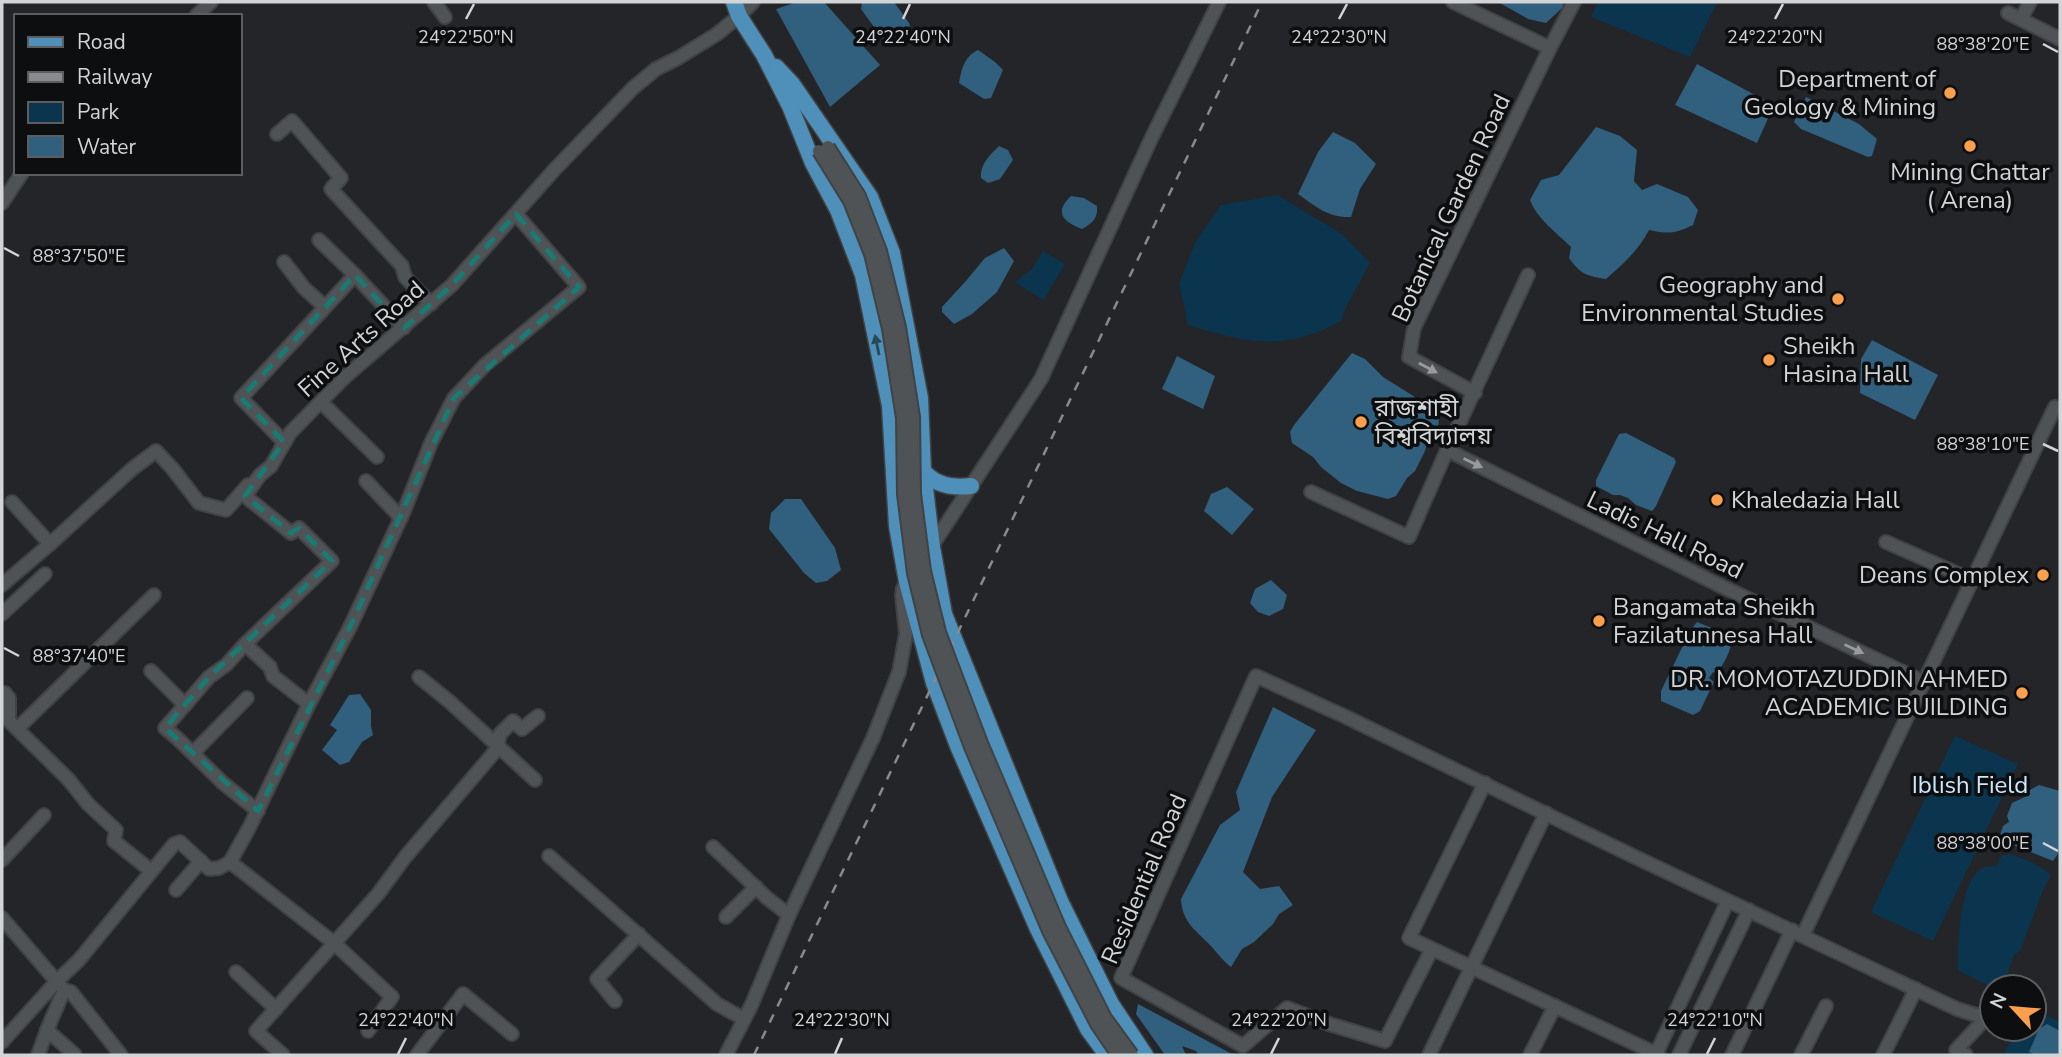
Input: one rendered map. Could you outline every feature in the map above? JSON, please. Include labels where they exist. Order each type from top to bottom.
[{"type":"main road","points":[[736,9],[764,55],[798,125],[813,163],[838,210],[863,275],[890,406],[897,526],[907,582],[934,683],[958,746],[1038,929],[1088,1029],[1107,1055]]},
{"type":"main road","points":[[764,55],[792,84],[870,197],[892,253],[920,398],[923,471],[932,547],[944,614],[1060,901],[1111,1004],[1145,1055]]},
{"type":"main road","points":[[923,471],[939,483],[955,488],[971,486]]},
{"type":"street","points":[[198,14],[211,2]]},
{"type":"street","points":[[434,2],[445,17]]},
{"type":"street","name":"Fine Arts Road","points":[[245,644],[332,561],[299,528],[291,533],[245,496],[260,475],[271,466],[290,433],[345,377],[452,285],[632,88],[656,69],[707,40],[736,9],[753,2]]},
{"type":"street","points":[[726,1055],[873,738],[900,672],[906,634],[903,588],[1041,379],[1140,162],[1219,2]]},
{"type":"street","points":[[1453,2],[1550,48],[1574,2]]},
{"type":"street","points":[[2021,19],[2030,2]]},
{"type":"street","points":[[2008,13],[2060,39]]},
{"type":"street","name":"Botanical Garden Road","points":[[1475,393],[1409,358],[1414,328],[1550,48]]},
{"type":"street","points":[[814,118],[824,149],[850,201],[871,254],[889,329],[903,418],[904,495],[914,573],[929,635],[971,747],[1049,931],[1097,1024],[1118,1055]]},
{"type":"street","points":[[277,134],[292,121],[341,178],[331,189],[402,266],[405,277],[431,303]]},
{"type":"street","points":[[798,125],[824,149],[859,196],[876,240],[899,327],[913,417],[914,494],[924,571],[939,632],[981,743],[1059,927],[1105,1018],[1132,1055]]},
{"type":"street","points":[[2,203],[21,175]]},
{"type":"street","points":[[3,1039],[60,986],[150,870],[174,844],[180,842],[209,869],[219,868],[230,862],[350,627],[401,517],[431,443],[454,398],[485,365],[579,287],[516,214]]},
{"type":"street","points":[[319,240],[404,328]]},
{"type":"street","points":[[284,262],[304,288],[325,307]]},
{"type":"street","points":[[284,442],[241,398],[355,275]]},
{"type":"street","points":[[1311,492],[1409,537],[1528,275]]},
{"type":"street","points":[[321,402],[377,457]]},
{"type":"street","points":[[1732,1055],[1924,682],[2055,407]]},
{"type":"street","name":"Ladis Hall Road","points":[[1447,450],[1721,586],[1924,682]]},
{"type":"street","points":[[2,585],[132,469],[156,451],[199,503],[226,510],[276,457]]},
{"type":"street","points":[[366,481],[401,517]]},
{"type":"street","points":[[12,502],[50,544]]},
{"type":"street","points":[[1886,542],[1972,580]]},
{"type":"street","points":[[2,614],[45,574]]},
{"type":"street","points":[[17,729],[154,595]]},
{"type":"street","points":[[258,811],[223,783],[165,728],[209,677],[226,665],[245,644],[270,667],[273,677],[309,704]]},
{"type":"street","points":[[150,671],[185,705]]},
{"type":"street","name":"Residential Road","points":[[1432,948],[1385,1041],[1287,1008],[1243,1046],[1121,978],[1256,676],[1485,783]]},
{"type":"street","points":[[419,677],[535,780]]},
{"type":"street","points":[[3,693],[9,698],[9,721],[69,780],[88,804],[117,830],[114,841],[150,870]]},
{"type":"street","points":[[193,753],[247,698]]},
{"type":"street","points":[[283,1055],[256,1031],[379,894],[405,856],[497,749],[500,734],[513,721],[522,729],[538,716]]},
{"type":"street","points":[[1724,909],[1657,1054],[1409,938],[1485,783],[1957,1009],[1978,1013]]},
{"type":"street","points":[[1429,1055],[1546,813]]},
{"type":"street","points":[[2,860],[44,815]]},
{"type":"street","points":[[713,847],[789,915]]},
{"type":"street","points":[[549,856],[717,1004],[744,1019]]},
{"type":"street","points":[[176,890],[201,861]]},
{"type":"street","points":[[230,862],[334,943],[392,997],[368,1031]]},
{"type":"street","points":[[726,917],[756,887]]},
{"type":"street","points":[[1679,1055],[1749,910]]},
{"type":"street","points":[[2,919],[60,986],[71,992],[121,1055]]},
{"type":"street","points":[[615,1001],[597,979],[639,934]]},
{"type":"street","points":[[236,972],[276,1010]]},
{"type":"street","points":[[38,1055],[60,986]]},
{"type":"street","points":[[1883,1055],[1916,989]]},
{"type":"street","points":[[417,1055],[463,994],[512,1034]]},
{"type":"street","points":[[1530,1055],[1555,1006]]},
{"type":"street","points":[[1801,1055],[1826,1006]]},
{"type":"street","points":[[1966,1055],[1956,1050],[1978,1028]]},
{"type":"street","points":[[47,1030],[75,1055]]},
{"type":"highlighted area","points":[[516,214],[579,287],[454,398],[350,627],[258,811],[165,728],[209,677],[332,561],[299,528],[291,533],[245,496],[284,442],[241,398],[355,275],[404,328],[452,285]]},
{"type":"green space","points":[[1598,2],[1717,2],[1690,57],[1591,17]]},
{"type":"green space","points":[[1277,195],[1342,234],[1370,263],[1341,321],[1321,331],[1283,341],[1247,340],[1188,325],[1179,284],[1196,241],[1221,205]]},
{"type":"green space","points":[[1043,251],[1065,264],[1043,300],[1015,282],[1032,269]]},
{"type":"green space","name":"Iblish Field","points":[[1955,736],[2018,764],[1933,941],[1871,912]]},
{"type":"green space","points":[[2009,854],[2026,860],[2038,865],[2051,876],[2008,973],[1978,973],[1978,980],[1958,970],[1961,916],[1968,887],[1974,876],[1983,868],[1997,866],[2001,856]]},
{"type":"green space","points":[[2048,1016],[2060,1022],[2060,1055],[2003,1055],[2009,1043],[2048,1043]]},
{"type":"water","points":[[797,2],[824,2],[880,65],[830,107],[776,9]]},
{"type":"water","points":[[862,2],[894,2],[911,30],[894,45],[884,41],[861,9]]},
{"type":"water","points":[[1498,2],[1564,2],[1562,8],[1546,23],[1528,19]]},
{"type":"water","points":[[978,50],[1003,70],[991,98],[984,99],[959,83],[967,60]]},
{"type":"water","points":[[1697,64],[1774,105],[1757,143],[1675,105]]},
{"type":"water","points":[[1806,97],[1859,124],[1877,139],[1872,156],[1868,157],[1801,129],[1794,122]]},
{"type":"water","points":[[1596,127],[1620,136],[1637,150],[1634,181],[1642,190],[1657,184],[1688,197],[1698,210],[1693,225],[1687,228],[1676,232],[1649,230],[1635,251],[1606,279],[1589,275],[1577,268],[1569,258],[1571,247],[1543,220],[1530,200],[1541,180],[1559,175]]},
{"type":"water","points":[[1333,132],[1355,143],[1376,164],[1360,189],[1351,217],[1329,214],[1298,194],[1318,152]]},
{"type":"water","points":[[999,146],[1008,150],[1013,160],[1000,179],[988,183],[981,178],[982,168]]},
{"type":"water","points":[[1071,196],[1084,198],[1097,206],[1094,220],[1082,229],[1063,216],[1063,207]]},
{"type":"water","points":[[1004,248],[1014,261],[997,292],[972,314],[954,324],[942,312],[942,307],[985,258]]},
{"type":"water","points":[[1872,340],[1938,375],[1915,420],[1860,393],[1861,359]]},
{"type":"water","points":[[1352,353],[1365,359],[1383,377],[1431,407],[1439,419],[1438,428],[1429,435],[1415,471],[1407,478],[1396,496],[1388,499],[1357,491],[1341,483],[1313,457],[1292,443],[1290,432],[1294,425]]},
{"type":"water","points":[[1177,356],[1215,376],[1203,409],[1162,389]]},
{"type":"water","points":[[1626,433],[1674,458],[1676,462],[1652,511],[1596,486],[1596,480],[1619,434]]},
{"type":"water","points":[[1227,487],[1254,509],[1232,535],[1204,511],[1211,494]]},
{"type":"water","points":[[785,499],[801,499],[835,548],[841,570],[827,581],[816,583],[804,573],[769,529],[771,513]]},
{"type":"water","points":[[1271,580],[1287,595],[1283,609],[1269,616],[1258,612],[1250,603],[1255,589]]},
{"type":"water","points":[[1697,622],[1731,636],[1731,646],[1717,674],[1713,672],[1709,678],[1714,682],[1700,711],[1693,715],[1661,701],[1661,691]]},
{"type":"water","points":[[360,694],[371,710],[373,735],[362,742],[349,762],[340,765],[322,750],[337,730],[330,725],[349,695]]},
{"type":"water","points":[[1273,707],[1316,730],[1272,797],[1243,872],[1260,889],[1279,886],[1293,905],[1279,914],[1273,924],[1254,942],[1242,949],[1231,967],[1191,926],[1184,914],[1181,899],[1220,825],[1240,810],[1236,792]]},
{"type":"water","points":[[2039,785],[2060,791],[2060,851],[2053,861],[2013,845],[2000,835],[2003,826],[2009,822],[2007,816],[2012,803],[2025,797],[2028,791]]},
{"type":"water","points":[[1138,1004],[1230,1053],[1244,1055],[1199,1055],[1196,1051],[1182,1046],[1186,1055],[1165,1055],[1136,1014]]},
{"type":"water","points":[[2048,1025],[2060,1031],[2060,1055],[2036,1055],[2029,1052],[2033,1043],[2048,1043]]},
{"type":"railway","points":[[754,1055],[1262,2]]},
{"type":"place","name":"Department of Geology & Mining","points":[[1950,93]]},
{"type":"place","name":"Mining Chattar ( Arena)","points":[[1970,146]]},
{"type":"place","name":"Geography and Environmental Studies","points":[[1838,299]]},
{"type":"place","name":"Sheikh Hasina Hall","points":[[1769,360]]},
{"type":"place","name":"রাজশাহী বিশ্ববিদ্যালয়","points":[[1361,422]]},
{"type":"place","name":"Khaledazia Hall","points":[[1717,500]]},
{"type":"place","name":"Deans Complex","points":[[2043,575]]},
{"type":"place","name":"Bangamata Sheikh Fazilatunnesa Hall","points":[[1599,621]]},
{"type":"place","name":"DR. MOMOTAZUDDIN AHMED ACADEMIC BUILDING","points":[[2022,693]]}]
